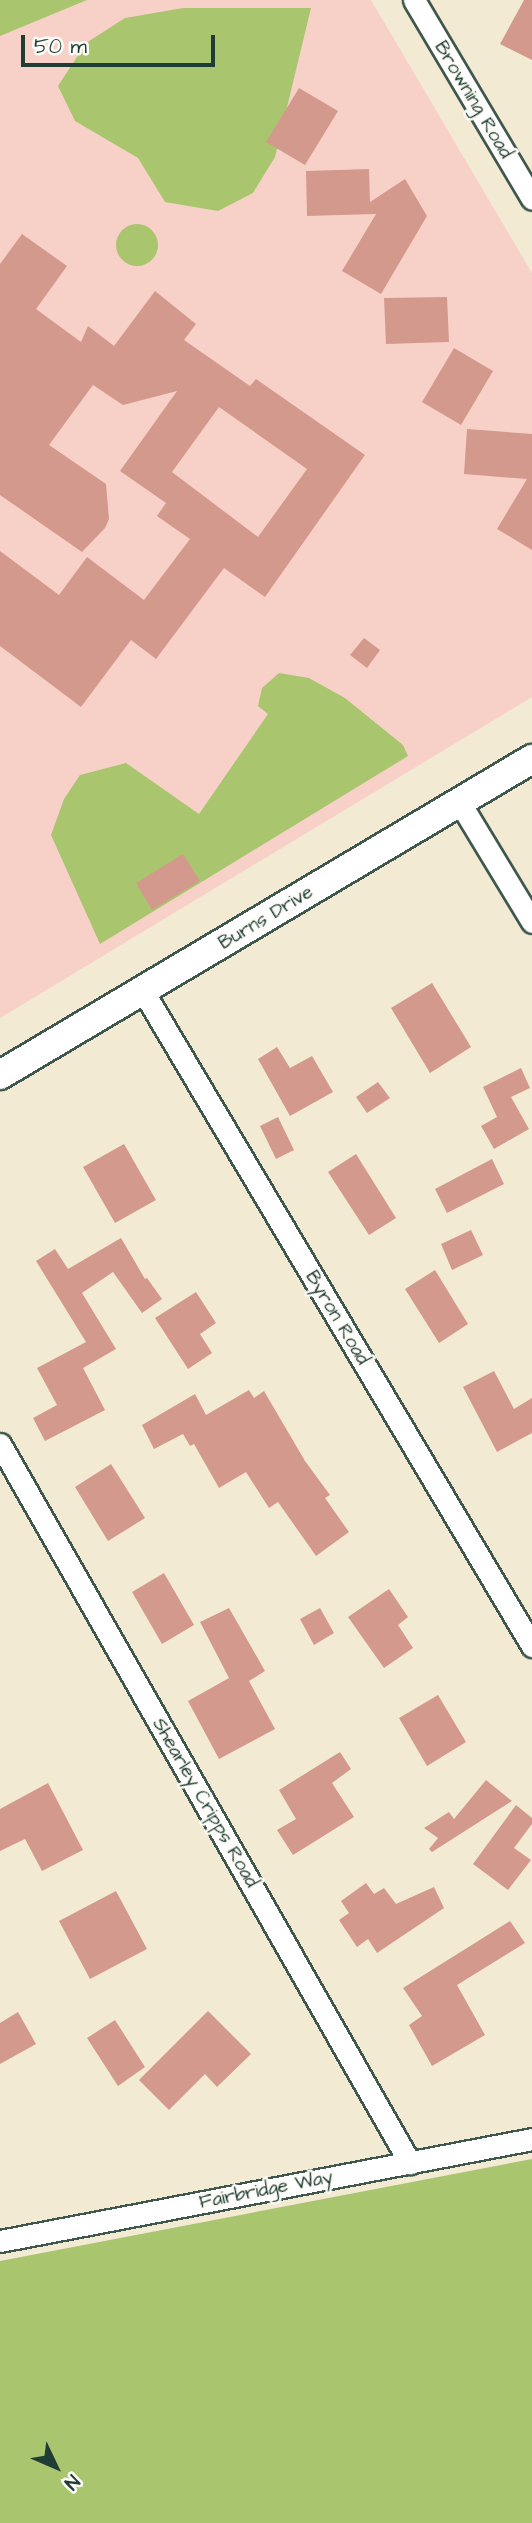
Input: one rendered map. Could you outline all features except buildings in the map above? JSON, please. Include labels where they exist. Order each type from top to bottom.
[{"type":"main road","name":"Burns Drive","points":[[0,1075],[532,759]]},
{"type":"street","name":"Browning Road","points":[[414,0],[532,200]]},
{"type":"street","points":[[460,803],[532,922]]},
{"type":"street","name":"Byron Road","points":[[143,991],[532,1646]]},
{"type":"street","name":"Shearley Cripps Road","points":[[0,1444],[410,2162]]},
{"type":"street","name":"Fairbridge Way","points":[[0,2241],[532,2139]]},
{"type":"shaded area","points":[[0,0],[371,0],[532,273],[532,697],[0,1018]]},
{"type":"green space","points":[[0,0],[87,0],[0,36]]},
{"type":"green space","points":[[183,8],[311,8],[275,157],[253,193],[218,211],[165,202],[138,158],[75,121],[58,86],[86,43],[125,18]]},
{"type":"green space","points":[[137,224],[152,230],[158,245],[152,260],[137,266],[122,260],[116,245],[122,230]]},
{"type":"green space","points":[[279,673],[309,678],[345,698],[403,745],[408,756],[100,944],[51,835],[64,799],[80,775],[126,763],[199,814],[268,714],[258,706],[262,688]]},
{"type":"green space","points":[[532,2159],[532,2523],[0,2523],[0,2261]]}]
